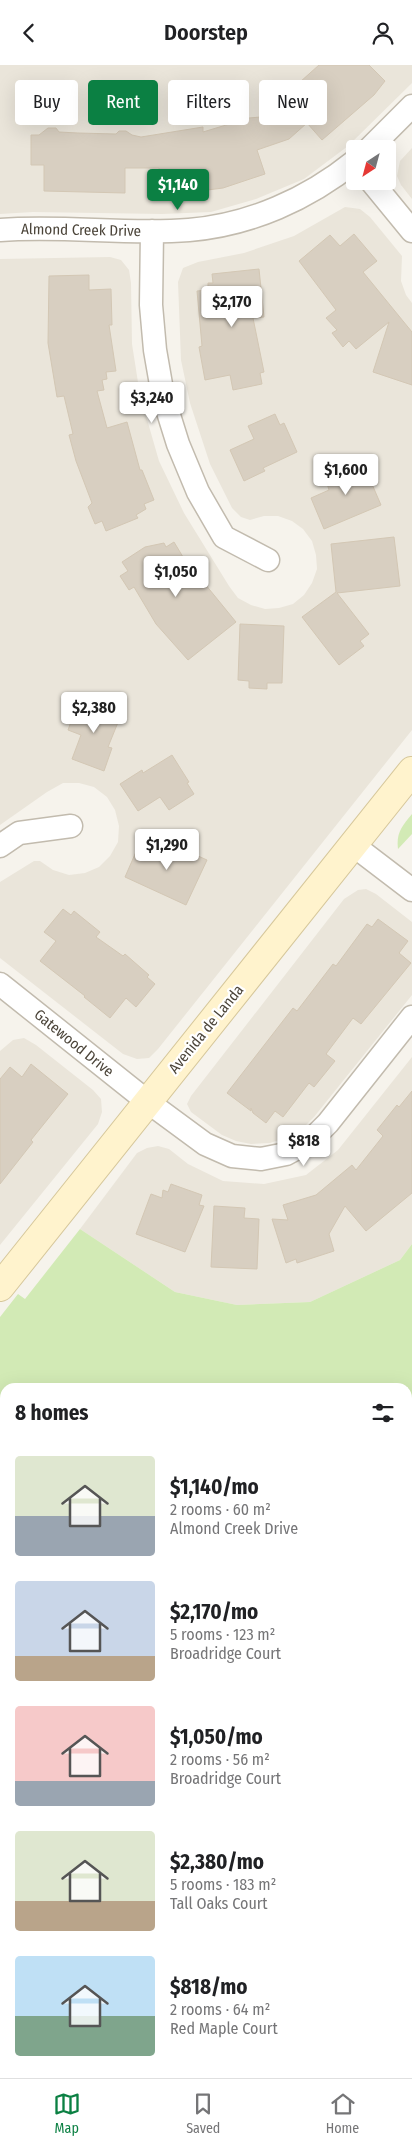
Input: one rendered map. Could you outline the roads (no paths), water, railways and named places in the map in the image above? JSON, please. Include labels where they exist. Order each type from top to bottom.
[{"type":"street","points":[[378,140],[412,106]]},
{"type":"street","name":"Almond Creek Drive","points":[[0,230],[31,227],[152,231],[190,230],[228,224],[266,213],[300,197],[346,169]]},
{"type":"street","points":[[378,190],[412,231]]},
{"type":"street","points":[[152,231],[151,305],[155,350],[163,396],[178,444],[198,492],[224,537],[268,560]]},
{"type":"street","name":"Avenida de Landa","points":[[0,1287],[412,771]]},
{"type":"street","points":[[0,847],[19,833],[71,827]]},
{"type":"street","points":[[353,845],[412,890]]},
{"type":"street","name":"Gatewood Drive","points":[[3,993],[205,1144],[232,1157],[262,1159],[286,1154],[310,1141],[328,1123],[412,1017]]}]
